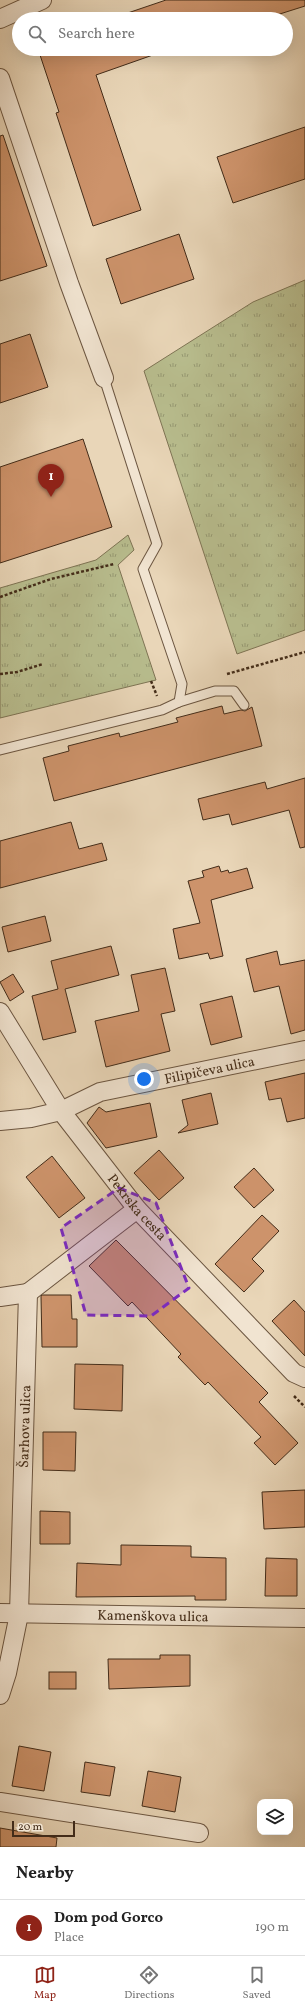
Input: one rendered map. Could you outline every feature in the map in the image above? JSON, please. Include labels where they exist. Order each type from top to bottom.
[{"type":"street","points":[[15,12],[42,0]]},
{"type":"street","points":[[0,19],[12,14]]},
{"type":"street","points":[[0,78],[69,283],[104,378]]},
{"type":"street","name":"Pekrska cesta","points":[[0,1012],[61,1110],[137,1209],[294,1373],[305,1378]]},
{"type":"street","name":"Filipičeva ulica","points":[[0,1121],[31,1118],[61,1110],[100,1092],[305,1050]]},
{"type":"street","points":[[0,1297],[28,1293],[137,1209]]},
{"type":"street","name":"Šarhova ulica","points":[[0,1695],[7,1673],[19,1614],[28,1293]]},
{"type":"street","name":"Kamenškova ulica","points":[[0,1613],[305,1618]]},
{"type":"street","points":[[0,1802],[199,1833]]},
{"type":"lane","points":[[104,378],[157,544],[143,569],[182,684],[178,702]]},
{"type":"lane","points":[[0,750],[162,710],[178,702],[215,691],[234,691],[244,705]]},
{"type":"path","points":[[0,597],[51,579],[114,564]]},
{"type":"path","points":[[226,675],[305,652]]},
{"type":"path","points":[[0,674],[13,673],[43,664]]},
{"type":"path","points":[[151,681],[158,698]]},
{"type":"path","points":[[291,1393],[305,1407]]},
{"type":"highlighted area","points":[[119,1188],[156,1203],[189,1288],[151,1316],[86,1315],[61,1228]]},
{"type":"green space","points":[[305,280],[305,630],[237,654],[144,371],[253,302]]},
{"type":"green space","points":[[128,535],[134,550],[118,565],[156,680],[0,718],[0,588],[96,560]]},
{"type":"building","points":[[166,0],[305,0],[305,6],[286,12],[131,12]]},
{"type":"building","points":[[40,56],[150,56],[96,75],[141,210],[93,226],[56,113],[59,112]]},
{"type":"building","points":[[305,127],[305,179],[233,203],[217,157]]},
{"type":"building","points":[[3,135],[47,266],[0,281],[0,136]]},
{"type":"building","points":[[179,234],[194,279],[121,304],[106,259]]},
{"type":"building","points":[[30,334],[48,387],[0,403],[0,344]]},
{"type":"building","points":[[83,439],[112,527],[0,563],[0,467]]},
{"type":"building","points":[[222,706],[224,714],[241,710],[245,711],[252,707],[262,746],[54,801],[43,758],[69,751],[68,746],[119,733],[120,737],[178,722],[176,718]]},
{"type":"building","points":[[305,778],[305,847],[300,848],[289,810],[232,825],[229,814],[203,820],[198,799],[265,782],[267,789]]},
{"type":"building","points":[[71,822],[79,849],[102,843],[107,860],[0,888],[0,841]]},
{"type":"building","points":[[219,866],[221,872],[228,870],[229,873],[247,868],[253,888],[211,900],[223,956],[210,959],[208,953],[179,959],[173,929],[200,923],[188,881],[204,877],[202,871]]},
{"type":"building","points":[[45,916],[51,941],[8,952],[2,927]]},
{"type":"building","points":[[111,946],[119,975],[65,989],[76,1032],[43,1040],[32,996],[58,989],[51,961]]},
{"type":"building","points":[[277,951],[280,965],[305,960],[305,1030],[291,1034],[279,986],[254,992],[246,959]]},
{"type":"building","points":[[165,968],[175,1011],[161,1014],[170,1051],[106,1067],[95,1021],[139,1011],[131,975]]},
{"type":"building","points":[[13,974],[24,992],[10,1001],[0,982]]},
{"type":"building","points":[[232,996],[242,1037],[211,1045],[200,1004]]},
{"type":"building","points":[[305,1073],[305,1118],[287,1122],[281,1098],[269,1100],[265,1082]]},
{"type":"building","points":[[211,1093],[218,1124],[178,1133],[188,1125],[182,1100]]},
{"type":"building","points":[[150,1103],[157,1137],[106,1148],[87,1123],[99,1107],[106,1112]]},
{"type":"building","points":[[159,1150],[184,1178],[159,1200],[134,1173]]},
{"type":"building","points":[[52,1156],[85,1198],[59,1218],[26,1177]]},
{"type":"building","points":[[254,1168],[274,1190],[254,1208],[234,1187]]},
{"type":"building","points":[[262,1215],[279,1231],[252,1259],[264,1271],[244,1292],[215,1264]]},
{"type":"building","points":[[116,1240],[268,1393],[259,1402],[298,1443],[275,1465],[254,1443],[261,1437],[208,1382],[205,1385],[178,1357],[181,1354],[132,1302],[128,1306],[89,1266]]},
{"type":"building","points":[[42,1295],[71,1295],[72,1319],[77,1319],[77,1347],[42,1347]]},
{"type":"building","points":[[294,1300],[305,1312],[305,1356],[272,1321]]},
{"type":"building","points":[[75,1364],[123,1365],[122,1411],[74,1409]]},
{"type":"building","points":[[43,1432],[76,1432],[75,1471],[43,1470]]},
{"type":"building","points":[[305,1490],[305,1527],[264,1529],[262,1492]]},
{"type":"building","points":[[40,1511],[70,1512],[70,1544],[40,1544]]},
{"type":"building","points":[[121,1545],[191,1546],[191,1557],[226,1558],[226,1600],[195,1600],[195,1596],[76,1597],[77,1563],[121,1565]]},
{"type":"building","points":[[266,1558],[297,1559],[297,1596],[265,1596]]},
{"type":"building","points":[[160,1655],[190,1655],[190,1686],[109,1689],[108,1659],[160,1659]]},
{"type":"building","points":[[49,1672],[76,1672],[76,1689],[49,1689]]},
{"type":"building","points":[[19,1746],[51,1752],[44,1791],[12,1786]]},
{"type":"building","points":[[85,1762],[115,1767],[110,1796],[81,1792]]},
{"type":"building","points":[[148,1771],[181,1777],[175,1812],[142,1806]]},
{"type":"building","points":[[0,1828],[57,1838],[56,1847],[0,1847]]},
{"type":"place","name":"Dom pod Gorco","points":[[51,497]]}]
